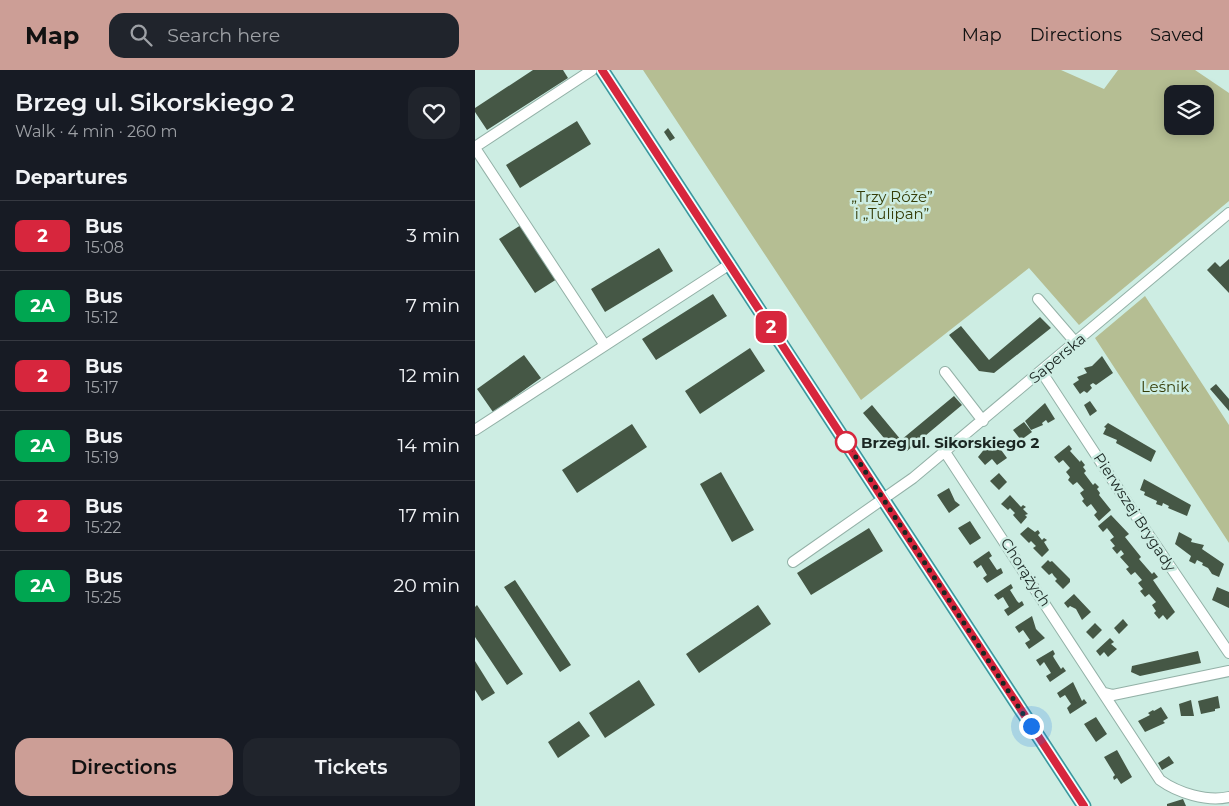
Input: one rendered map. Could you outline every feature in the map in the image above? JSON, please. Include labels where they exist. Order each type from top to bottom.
[{"type":"main road","points":[[602,70],[1084,806]]},
{"type":"street","points":[[592,70],[475,147],[604,344]]},
{"type":"street","name":"Saperska","points":[[793,562],[884,500],[945,452],[1229,213]]},
{"type":"street","points":[[475,430],[604,344],[730,264]]},
{"type":"street","points":[[1038,299],[1076,343]]},
{"type":"street","name":"Pierwszej Brygady","points":[[1041,371],[1139,522],[1229,653]]},
{"type":"street","points":[[945,372],[983,421]]},
{"type":"street","name":"Chorążych","points":[[945,452],[1105,693],[1160,780],[1174,790],[1218,799],[1229,797]]},
{"type":"street","points":[[1105,693],[1113,695],[1229,671]]},
{"type":"green space","name":"„Trzy Róże” i „Tulipan”","points":[[643,70],[1061,70],[1104,89],[1118,70],[1195,70],[1229,93],[1229,201],[1079,325],[1029,268],[861,400]]},
{"type":"green space","name":"Leśnik","points":[[1145,296],[1229,425],[1229,543],[1095,338]]},
{"type":"building","points":[[533,70],[563,70],[568,78],[487,130],[475,112],[475,108]]},
{"type":"building","points":[[577,121],[591,144],[520,188],[506,165]]},
{"type":"building","points":[[668,128],[675,138],[670,141],[664,132]]},
{"type":"building","points":[[521,225],[557,279],[535,293],[499,239]]},
{"type":"building","points":[[659,248],[673,271],[605,312],[591,289]]},
{"type":"building","points":[[1229,259],[1229,293],[1207,270],[1215,262],[1220,267]]},
{"type":"building","points":[[713,294],[727,316],[656,360],[642,339]]},
{"type":"building","points":[[1040,317],[1051,328],[994,373],[979,371],[949,335],[961,326],[989,360]]},
{"type":"building","points":[[750,348],[765,371],[700,414],[685,391]]},
{"type":"building","points":[[524,355],[541,378],[493,412],[477,389]]},
{"type":"building","points":[[1102,356],[1113,373],[1096,385],[1093,383],[1090,385],[1092,388],[1087,393],[1084,391],[1080,394],[1073,384],[1079,380],[1077,377],[1087,373],[1084,368],[1092,366]]},
{"type":"building","points":[[1216,384],[1229,399],[1229,411],[1210,389]]},
{"type":"building","points":[[954,396],[962,405],[907,451],[896,448],[894,450],[863,413],[872,405],[901,440]]},
{"type":"building","points":[[1090,401],[1097,411],[1090,416],[1084,405]]},
{"type":"building","points":[[1045,403],[1055,419],[1048,423],[1046,420],[1042,423],[1043,425],[1031,430],[1025,421]]},
{"type":"building","points":[[1024,422],[1032,432],[1021,440],[1013,430]]},
{"type":"building","points":[[1108,423],[1156,451],[1151,462],[1116,443],[1117,440],[1103,434],[1106,428],[1104,427]]},
{"type":"building","points":[[632,424],[647,447],[577,493],[562,470]]},
{"type":"building","points":[[996,443],[1007,458],[997,465],[992,459],[985,465],[978,457],[986,447],[988,450]]},
{"type":"building","points":[[1069,445],[1072,449],[1070,451],[1085,465],[1083,467],[1086,471],[1084,473],[1093,485],[1095,483],[1099,487],[1097,489],[1100,493],[1099,495],[1111,510],[1099,521],[1094,515],[1097,512],[1091,504],[1087,507],[1082,501],[1084,499],[1080,493],[1084,490],[1077,482],[1073,485],[1068,480],[1070,477],[1066,472],[1070,468],[1063,460],[1059,463],[1054,457]]},
{"type":"building","points":[[721,472],[754,530],[732,542],[700,484]]},
{"type":"building","points":[[999,473],[1007,482],[999,490],[990,481]]},
{"type":"building","points":[[1144,479],[1191,505],[1187,516],[1168,508],[1169,506],[1163,503],[1162,506],[1156,504],[1157,501],[1144,495],[1145,492],[1140,490]]},
{"type":"building","points":[[949,488],[955,501],[960,505],[949,513],[937,495]]},
{"type":"building","points":[[1010,495],[1021,507],[1023,505],[1026,507],[1023,509],[1028,514],[1025,515],[1027,517],[1021,524],[1010,508],[1008,510],[1001,504]]},
{"type":"building","points":[[1111,515],[1129,534],[1125,537],[1141,557],[1139,559],[1152,574],[1154,572],[1158,577],[1153,580],[1175,612],[1167,620],[1163,615],[1159,619],[1154,613],[1156,611],[1152,605],[1156,602],[1149,594],[1145,597],[1140,591],[1143,589],[1138,583],[1142,580],[1135,572],[1131,575],[1126,569],[1129,567],[1120,557],[1124,554],[1121,550],[1117,554],[1112,548],[1115,546],[1110,540],[1114,537],[1107,528],[1103,532],[1098,526]]},
{"type":"building","points":[[970,521],[981,538],[970,545],[958,528]]},
{"type":"building","points":[[1028,527],[1035,532],[1038,530],[1040,533],[1038,535],[1042,540],[1044,538],[1047,540],[1044,542],[1049,550],[1042,557],[1033,548],[1036,546],[1031,541],[1029,543],[1020,534]]},
{"type":"building","points":[[869,528],[883,551],[811,595],[797,573]]},
{"type":"building","points":[[1179,532],[1192,539],[1191,542],[1204,545],[1202,549],[1224,564],[1219,577],[1212,574],[1208,568],[1202,565],[1203,563],[1197,560],[1195,564],[1189,561],[1191,556],[1175,544]]},
{"type":"building","points":[[989,551],[992,556],[989,558],[997,570],[1001,568],[1003,573],[987,583],[983,578],[987,575],[981,565],[977,568],[973,562]]},
{"type":"building","points":[[1048,560],[1052,561],[1070,579],[1070,582],[1063,589],[1055,581],[1057,579],[1052,573],[1049,575],[1041,567]]},
{"type":"building","points":[[515,580],[571,665],[560,672],[504,587]]},
{"type":"building","points":[[1011,584],[1013,588],[1010,590],[1017,601],[1019,603],[1022,601],[1024,605],[1008,616],[1004,610],[1009,607],[1003,597],[998,600],[994,595]]},
{"type":"building","points":[[1217,587],[1229,592],[1229,608],[1212,600]]},
{"type":"building","points":[[1074,594],[1091,612],[1082,620],[1076,609],[1070,606],[1068,608],[1064,603]]},
{"type":"building","points":[[477,605],[523,674],[507,685],[475,637],[475,607]]},
{"type":"building","points":[[758,605],[771,624],[699,673],[686,654]]},
{"type":"building","points":[[1032,616],[1036,629],[1045,638],[1029,649],[1025,643],[1030,640],[1023,630],[1019,633],[1015,627]]},
{"type":"building","points":[[1123,619],[1128,625],[1119,634],[1114,628]]},
{"type":"building","points":[[1095,623],[1102,630],[1093,639],[1086,632]]},
{"type":"building","points":[[1110,638],[1114,642],[1111,644],[1117,649],[1108,657],[1104,652],[1100,656],[1096,651]]},
{"type":"building","points":[[1053,650],[1054,658],[1061,669],[1063,667],[1066,671],[1050,682],[1046,676],[1051,673],[1044,662],[1040,666],[1036,660]]},
{"type":"building","points":[[1198,651],[1201,663],[1140,676],[1131,672],[1132,666]]},
{"type":"building","points":[[475,661],[495,693],[482,701],[475,690]]},
{"type":"building","points":[[639,680],[655,705],[605,738],[589,713]]},
{"type":"building","points":[[1073,682],[1082,701],[1084,699],[1087,703],[1070,714],[1067,708],[1071,704],[1065,695],[1060,698],[1057,693]]},
{"type":"building","points":[[1218,696],[1220,708],[1201,714],[1198,701]]},
{"type":"building","points":[[1191,700],[1194,716],[1181,716],[1179,704]]},
{"type":"building","points":[[1161,707],[1168,718],[1163,721],[1165,723],[1145,732],[1138,721],[1150,715],[1148,713]]},
{"type":"building","points":[[1096,717],[1107,734],[1096,742],[1084,724]]},
{"type":"building","points":[[579,721],[590,736],[558,758],[548,742]]},
{"type":"building","points":[[1117,750],[1132,777],[1121,784],[1117,778],[1114,780],[1113,777],[1115,775],[1104,757]]},
{"type":"building","points":[[1169,756],[1174,763],[1162,770],[1158,763]]},
{"type":"building","points":[[1183,799],[1186,806],[1167,806],[1167,804]]},
{"type":"bus line","name":"2","points":[[602,70],[1084,806]]},
{"type":"place","name":"Brzeg ul. Sikorskiego 2","points":[[846,442]]},
{"type":"route","points":[[846,442],[1031,726]]}]
